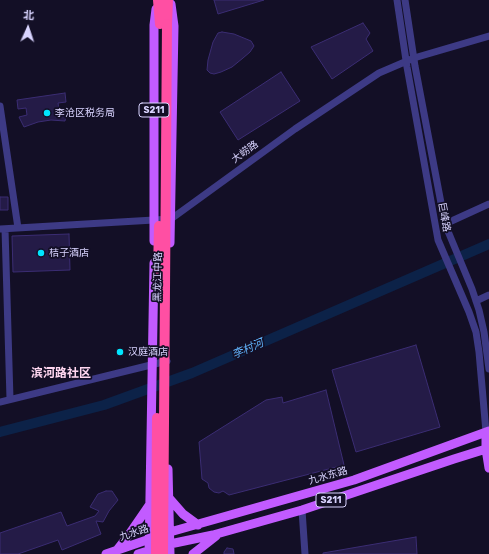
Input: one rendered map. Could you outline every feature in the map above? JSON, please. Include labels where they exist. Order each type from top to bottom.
[{"type":"highway","points":[[157,0],[164,24]]},
{"type":"highway","points":[[164,24],[169,0]]},
{"type":"highway","name":"黑龙江中路","points":[[152,553],[164,24]]},
{"type":"highway","name":"黑龙江中路","points":[[163,554],[164,24]]},
{"type":"main road","name":"黑龙江中路","points":[[152,553],[150,540],[150,504],[153,376],[154,25],[157,0]]},
{"type":"main road","name":"黑龙江中路","points":[[169,0],[174,26],[168,435],[170,554]]},
{"type":"main road","points":[[488,431],[489,468]]},
{"type":"main road","name":"九水东路","points":[[170,532],[354,480],[488,431]]},
{"type":"main road","name":"S211","points":[[152,553],[170,544],[186,542],[302,510],[488,449]]},
{"type":"main road","points":[[169,498],[183,514],[198,525]]},
{"type":"main road","points":[[117,550],[150,504]]},
{"type":"main road","name":"九水路","points":[[106,554],[170,532]]},
{"type":"main road","points":[[193,554],[219,533]]},
{"type":"main road","points":[[138,554],[152,553]]},
{"type":"street","name":"巨峰路","points":[[397,0],[444,224],[472,288],[484,332],[489,369]]},
{"type":"street","name":"巨峰路","points":[[405,0],[410,60],[438,240],[476,332],[488,431]]},
{"type":"street","name":"大崂路","points":[[2,229],[171,219],[295,129],[380,73],[410,60],[489,36]]},
{"type":"street","points":[[0,106],[1,126],[18,228]]},
{"type":"street","points":[[444,224],[489,204]]},
{"type":"street","points":[[2,229],[10,399]]},
{"type":"street","points":[[476,301],[489,295]]},
{"type":"street","points":[[0,402],[169,361]]},
{"type":"street","points":[[302,510],[305,554]]},
{"type":"building","points":[[214,0],[264,0],[218,14]]},
{"type":"building","points":[[363,23],[370,33],[366,39],[373,51],[332,79],[311,47]]},
{"type":"building","points":[[222,32],[234,34],[251,41],[254,46],[250,52],[232,67],[214,74],[207,70],[208,60],[213,42],[218,33]]},
{"type":"building","points":[[281,72],[300,101],[238,140],[220,112]]},
{"type":"building","name":"李沧区税务局","points":[[65,93],[66,102],[58,103],[59,110],[67,110],[65,121],[51,120],[38,122],[24,127],[19,117],[27,115],[26,108],[18,109],[17,100]]},
{"type":"building","points":[[0,197],[8,197],[8,210],[0,210]]},
{"type":"building","name":"桔子酒店","points":[[69,234],[70,270],[13,272],[12,236]]},
{"type":"building","points":[[416,345],[440,427],[356,452],[332,370]]},
{"type":"building","points":[[326,390],[344,465],[229,495],[223,491],[219,493],[214,492],[209,488],[208,483],[202,479],[199,442],[266,400],[282,397],[283,403]]},
{"type":"building","points":[[106,491],[112,491],[118,500],[109,511],[103,522],[96,521],[101,534],[62,550],[58,540],[18,554],[0,554],[0,533],[61,512],[67,526],[95,516],[99,511],[90,507],[98,494]]},
{"type":"building","points":[[416,537],[417,554],[323,554],[323,553]]},
{"type":"building","points":[[227,548],[233,549],[234,554],[224,554]]},
{"type":"waterway","name":"李村河","points":[[0,432],[104,405],[192,373],[489,244]]},
{"type":"place","name":"李沧区税务局","points":[[47,113]]},
{"type":"place","name":"桔子酒店","points":[[41,253]]},
{"type":"place","name":"汉庭酒店","points":[[120,352]]},
{"type":"district","name":"滨河路社区","points":[[61,374]]}]
